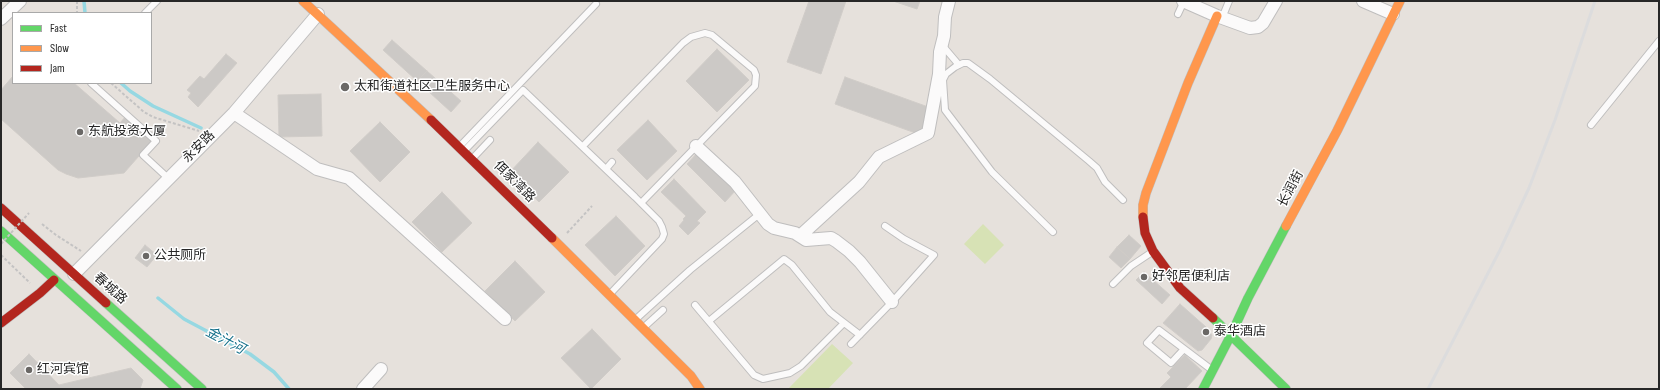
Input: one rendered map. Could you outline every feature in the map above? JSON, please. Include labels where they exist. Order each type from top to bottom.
[{"type":"street","points":[[1,19],[20,1]]},
{"type":"street","name":"佴家湾路","points":[[302,1],[318,14],[462,149],[691,376],[700,389]]},
{"type":"street","points":[[800,236],[858,182],[879,157],[928,133],[939,74],[945,17],[949,1]]},
{"type":"street","points":[[1183,1],[1196,4],[1220,17],[1250,28],[1258,27],[1263,23],[1276,1]]},
{"type":"street","points":[[1363,1],[1394,14]]},
{"type":"street","name":"长润街","points":[[1203,389],[1248,298],[1337,131],[1400,1]]},
{"type":"street","name":"永安路","points":[[74,274],[234,113],[318,14]]},
{"type":"street","points":[[1220,17],[1146,193],[1143,205],[1145,232],[1153,251],[1180,288],[1231,335],[1276,385],[1286,389]]},
{"type":"street","points":[[234,113],[317,169],[349,178],[505,319]]},
{"type":"street","points":[[696,146],[735,182],[768,224],[774,228],[795,233],[806,240],[831,238],[836,241],[860,262],[892,302]]},
{"type":"street","name":"春城路","points":[[1,208],[202,389]]},
{"type":"street","points":[[1,231],[54,280],[178,389]]},
{"type":"street","points":[[1,323],[40,294],[54,280]]},
{"type":"street","points":[[363,389],[381,369]]},
{"type":"lane","points":[[146,12],[157,1]]},
{"type":"lane","points":[[1178,14],[1183,1]]},
{"type":"lane","points":[[1220,17],[1230,1]]},
{"type":"lane","points":[[462,149],[596,4]]},
{"type":"lane","points":[[583,146],[691,36],[705,32],[712,35],[754,70],[756,81],[755,86],[641,203]]},
{"type":"lane","points":[[1591,125],[1659,41]]},
{"type":"lane","points":[[942,44],[959,65]]},
{"type":"lane","points":[[1053,232],[992,172],[945,110],[942,80],[946,74],[962,63],[968,64],[990,79],[1093,164],[1105,182],[1123,200]]},
{"type":"lane","points":[[92,84],[156,141],[143,155],[168,178]]},
{"type":"lane","points":[[462,149],[524,90],[641,203],[662,227],[664,234],[662,239],[609,295]]},
{"type":"lane","points":[[472,159],[490,140]]},
{"type":"lane","points":[[606,169],[612,162]]},
{"type":"lane","points":[[635,320],[690,270],[757,216]]},
{"type":"lane","points":[[851,344],[892,302],[934,254],[904,239],[885,226]]},
{"type":"lane","points":[[1113,284],[1131,266],[1153,251]]},
{"type":"lane","points":[[709,321],[784,259],[792,265],[830,312],[860,335]]},
{"type":"lane","points":[[695,305],[754,375],[763,379],[790,373],[801,366],[844,324]]},
{"type":"lane","points":[[643,328],[662,310]]},
{"type":"lane","points":[[1184,349],[1171,362],[1147,343],[1159,330],[1213,371]]},
{"type":"path","points":[[76,1],[77,12]]},
{"type":"path","points":[[111,84],[144,112],[153,117],[200,132],[208,138]]},
{"type":"path","points":[[572,228],[592,206]]},
{"type":"path","points":[[1,244],[29,213]]},
{"type":"path","points":[[56,235],[90,257]]},
{"type":"path","points":[[1,254],[22,274]]},
{"type":"green space","points":[[983,224],[1004,245],[985,264],[964,244]]},
{"type":"green space","points":[[832,344],[853,363],[828,389],[788,389]]},
{"type":"building","points":[[809,1],[846,1],[821,74],[787,62]]},
{"type":"building","points":[[893,1],[920,1],[917,9]]},
{"type":"building","points":[[392,40],[427,71],[417,81],[383,50]]},
{"type":"building","points":[[717,49],[749,80],[717,112],[686,81]]},
{"type":"building","points":[[226,54],[237,63],[198,107],[188,97],[191,93],[187,90],[200,76],[204,79]]},
{"type":"building","points":[[427,71],[461,101],[451,112],[417,81]]},
{"type":"building","name":"东航投资大厦","points":[[12,77],[12,84],[75,84],[120,123],[126,116],[153,140],[124,173],[78,178],[58,170],[1,119],[1,90]]},
{"type":"building","points":[[845,77],[931,108],[921,135],[835,104]]},
{"type":"building","points":[[321,94],[322,136],[279,137],[278,95]]},
{"type":"building","points":[[648,120],[677,151],[647,180],[617,150]]},
{"type":"building","points":[[380,122],[410,152],[380,182],[350,151]]},
{"type":"building","points":[[538,142],[569,172],[539,202],[509,173]]},
{"type":"building","points":[[698,152],[736,190],[725,202],[687,164]]},
{"type":"building","points":[[674,179],[706,212],[697,221],[700,223],[688,235],[679,226],[686,216],[661,192]]},
{"type":"building","points":[[442,192],[472,223],[442,252],[412,222]]},
{"type":"building","points":[[616,216],[645,246],[615,276],[585,245]]},
{"type":"building","points":[[1129,235],[1141,246],[1130,259],[1117,247]]},
{"type":"building","name":"公共厕所","points":[[145,245],[157,255],[147,267],[135,258]]},
{"type":"building","points":[[1117,247],[1130,259],[1121,268],[1109,257]]},
{"type":"building","points":[[515,261],[545,292],[515,321],[485,291]]},
{"type":"building","points":[[1144,272],[1170,295],[1162,304],[1136,280]]},
{"type":"building","points":[[1180,304],[1206,327],[1212,335],[1211,339],[1202,350],[1198,351],[1163,323]]},
{"type":"building","points":[[592,329],[621,359],[591,389],[561,358]]},
{"type":"building","name":"红河宾馆","points":[[29,354],[59,385],[131,368],[143,380],[140,389],[26,389],[10,373]]},
{"type":"building","points":[[1185,355],[1202,371],[1185,389],[1159,389],[1171,377],[1167,373]]},
{"type":"waterway","name":"金汁河","points":[[84,1],[85,12]]},
{"type":"waterway","name":"金汁河","points":[[122,84],[153,106],[201,128]]},
{"type":"waterway","name":"金汁河","points":[[158,298],[184,319],[250,354],[274,372],[289,389]]},
{"type":"railway","points":[[1428,389],[1500,250],[1529,188],[1555,120],[1595,1]]},
{"type":"traffic: fast","points":[[1203,389],[1286,226]]},
{"type":"traffic: fast","points":[[1,231],[177,389]]},
{"type":"traffic: fast","points":[[106,303],[202,389]]},
{"type":"traffic: fast","points":[[1213,318],[1286,389]]},
{"type":"traffic: slow","points":[[303,1],[431,120]]},
{"type":"traffic: slow","points":[[1286,226],[1337,131],[1400,1]]},
{"type":"traffic: slow","points":[[1143,217],[1143,205],[1146,193],[1188,83],[1217,16]]},
{"type":"traffic: slow","points":[[552,238],[691,376],[700,389]]},
{"type":"traffic: jam","points":[[431,120],[552,238]]},
{"type":"traffic: jam","points":[[1,208],[106,303]]},
{"type":"traffic: jam","points":[[1143,217],[1145,233],[1153,251],[1180,288],[1213,318]]},
{"type":"traffic: jam","points":[[1,323],[40,293],[54,280]]},
{"type":"place","name":"太和街道社区卫生服务中心","points":[[345,87]]},
{"type":"place","name":"东航投资大厦","points":[[80,132]]},
{"type":"place","name":"公共厕所","points":[[146,256]]},
{"type":"place","name":"好邻居便利店","points":[[1144,277]]},
{"type":"place","name":"泰华酒店","points":[[1206,332]]},
{"type":"place","name":"红河宾馆","points":[[29,370]]}]
